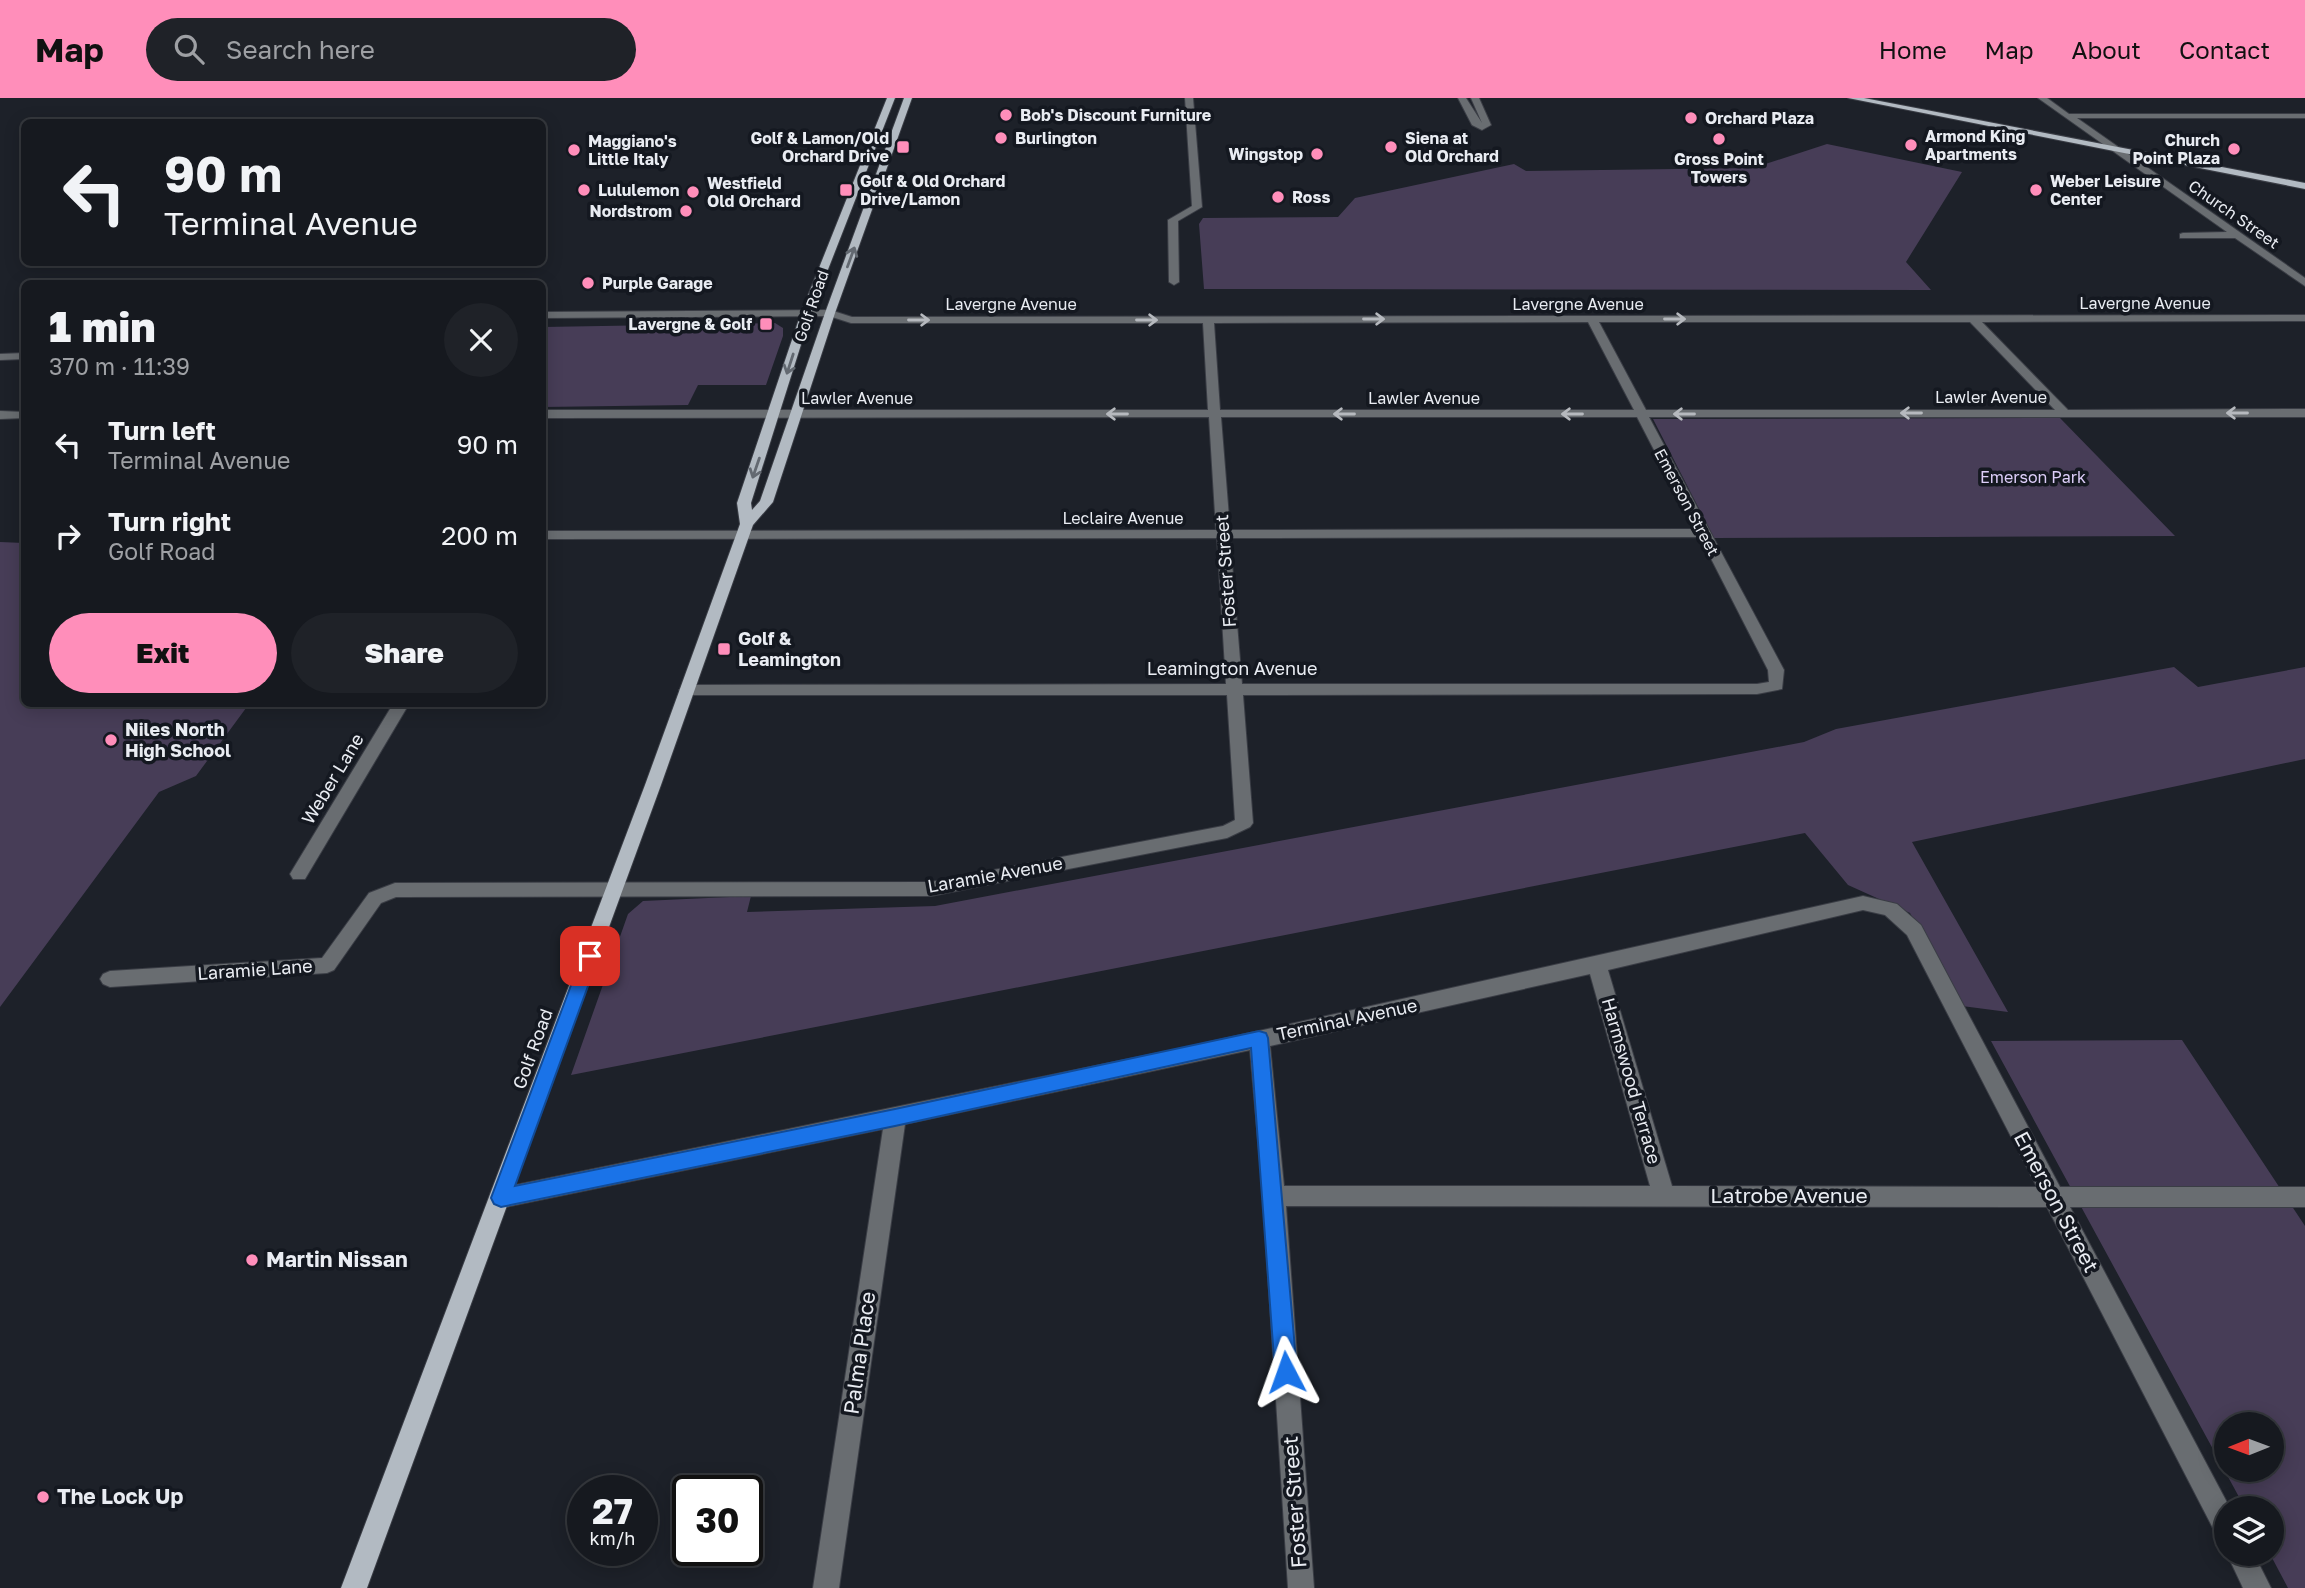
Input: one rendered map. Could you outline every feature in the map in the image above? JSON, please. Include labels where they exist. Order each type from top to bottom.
[{"type":"main road","name":"Golf Road","points":[[745,530],[744,503],[806,313],[891,98]]},
{"type":"main road","name":"Golf Road","points":[[354,1588],[501,1198],[745,530],[766,502],[830,313],[908,98]]},
{"type":"main road","points":[[1852,98],[2305,186]]},
{"type":"street","points":[[1174,282],[1172,220],[1197,207],[1189,98]]},
{"type":"street","points":[[1462,98],[1475,123],[1482,127],[1488,123],[1475,98]]},
{"type":"street","name":"Church Street","points":[[2042,98],[2305,283]]},
{"type":"street","points":[[2068,116],[2305,116]]},
{"type":"street","points":[[2183,236],[2238,236]]},
{"type":"street","name":"Lavergne Avenue","points":[[546,315],[830,313],[851,320],[2305,318]]},
{"type":"street","name":"Emerson Street","points":[[1592,319],[1776,670],[1777,685]]},
{"type":"street","points":[[1973,319],[2064,412]]},
{"type":"street","name":"Lavergne Avenue","points":[[825,330],[851,320]]},
{"type":"street","name":"Foster Street","points":[[1208,320],[1244,823]]},
{"type":"street","points":[[0,357],[21,356]]},
{"type":"street","name":"Lawler Avenue","points":[[546,414],[2305,413]]},
{"type":"street","points":[[0,415],[21,415]]},
{"type":"street","name":"Leclaire Avenue","points":[[546,535],[745,530],[1224,536],[1703,533]]},
{"type":"street","name":"Leamington Avenue","points":[[687,690],[1758,689],[1777,685]]},
{"type":"street","name":"Weber Lane","points":[[299,874],[399,707]]},
{"type":"street","name":"Laramie Avenue","points":[[615,889],[931,889],[1227,832],[1244,823]]},
{"type":"street","name":"Laramie Lane","points":[[110,979],[327,965],[375,898],[395,890],[615,889]]},
{"type":"street","name":"Emerson Street","points":[[1863,902],[1891,909],[1914,930],[2214,1504]]},
{"type":"street","name":"Terminal Avenue","points":[[501,1198],[895,1118],[1597,966],[1863,902]]},
{"type":"street","name":"Harmswood Terrace","points":[[1597,966],[1664,1196]]},
{"type":"street","name":"Foster Street","points":[[1259,1038],[1274,1196],[1301,1588]]},
{"type":"street","name":"Palma Place","points":[[826,1588],[895,1118]]},
{"type":"street","name":"Latrobe Avenue","points":[[1274,1196],[2305,1197]]},
{"type":"street","points":[[2246,1566],[2258,1588]]},
{"type":"green space","points":[[1827,144],[1962,172],[1906,262],[1931,290],[1204,289],[1199,224],[1203,218],[1338,217],[1355,198],[1514,164],[1526,171],[1753,168]]},
{"type":"green space","points":[[775,323],[783,328],[783,336],[766,385],[698,385],[688,405],[546,407],[546,327]]},
{"type":"green space","name":"Emerson Park","points":[[2060,418],[2175,536],[1714,538],[1653,419]]},
{"type":"green space","name":"Niles North High School","points":[[0,542],[21,543],[21,707],[247,707],[196,776],[159,792],[0,1007]]},
{"type":"green space","points":[[2174,667],[2198,687],[2305,667],[2305,759],[1912,842],[2008,1012],[1962,1006],[1910,913],[1848,885],[1805,833],[571,1075],[628,914],[643,901],[751,896],[747,912],[935,906],[1804,742],[1836,729]]},
{"type":"green space","points":[[2182,1040],[2305,1226],[2305,1588],[2288,1588],[2276,1566],[2284,1566],[2284,1496],[2238,1496],[2231,1482],[2284,1482],[2284,1412],[2214,1412],[2214,1451],[1991,1041]]},
{"type":"place","name":"Bob's Discount Furniture","points":[[1006,115]]},
{"type":"place","name":"Orchard Plaza","points":[[1691,118]]},
{"type":"place","name":"Burlington","points":[[1001,138]]},
{"type":"place","name":"Gross Point Towers","points":[[1719,139]]},
{"type":"place","name":"Armond King Apartments","points":[[1911,145]]},
{"type":"place","name":"Golf & Lamon/Old Orchard Drive","points":[[903,147]]},
{"type":"place","name":"Siena at Old Orchard","points":[[1391,147]]},
{"type":"place","name":"Church Point Plaza","points":[[2234,149]]},
{"type":"place","name":"Maggiano's Little Italy","points":[[574,150]]},
{"type":"place","name":"Wingstop","points":[[1317,154]]},
{"type":"place","name":"Lululemon","points":[[584,190]]},
{"type":"place","name":"Golf & Old Orchard Drive/Lamon","points":[[846,190]]},
{"type":"place","name":"Weber Leisure Center","points":[[2036,190]]},
{"type":"place","name":"Westfield Old Orchard","points":[[693,192]]},
{"type":"place","name":"Ross","points":[[1278,197]]},
{"type":"place","name":"Nordstrom","points":[[686,211]]},
{"type":"place","name":"Purple Garage","points":[[588,283]]},
{"type":"place","name":"Lavergne & Golf","points":[[766,324]]},
{"type":"place","name":"Golf & Leamington","points":[[724,649]]},
{"type":"place","name":"Niles North High School","points":[[111,740]]},
{"type":"place","name":"Martin Nissan","points":[[252,1260]]},
{"type":"place","name":"The Lock Up","points":[[43,1497]]},
{"type":"route","points":[[590,956],[501,1198],[895,1118],[1259,1038],[1274,1196],[1286,1372]]}]
